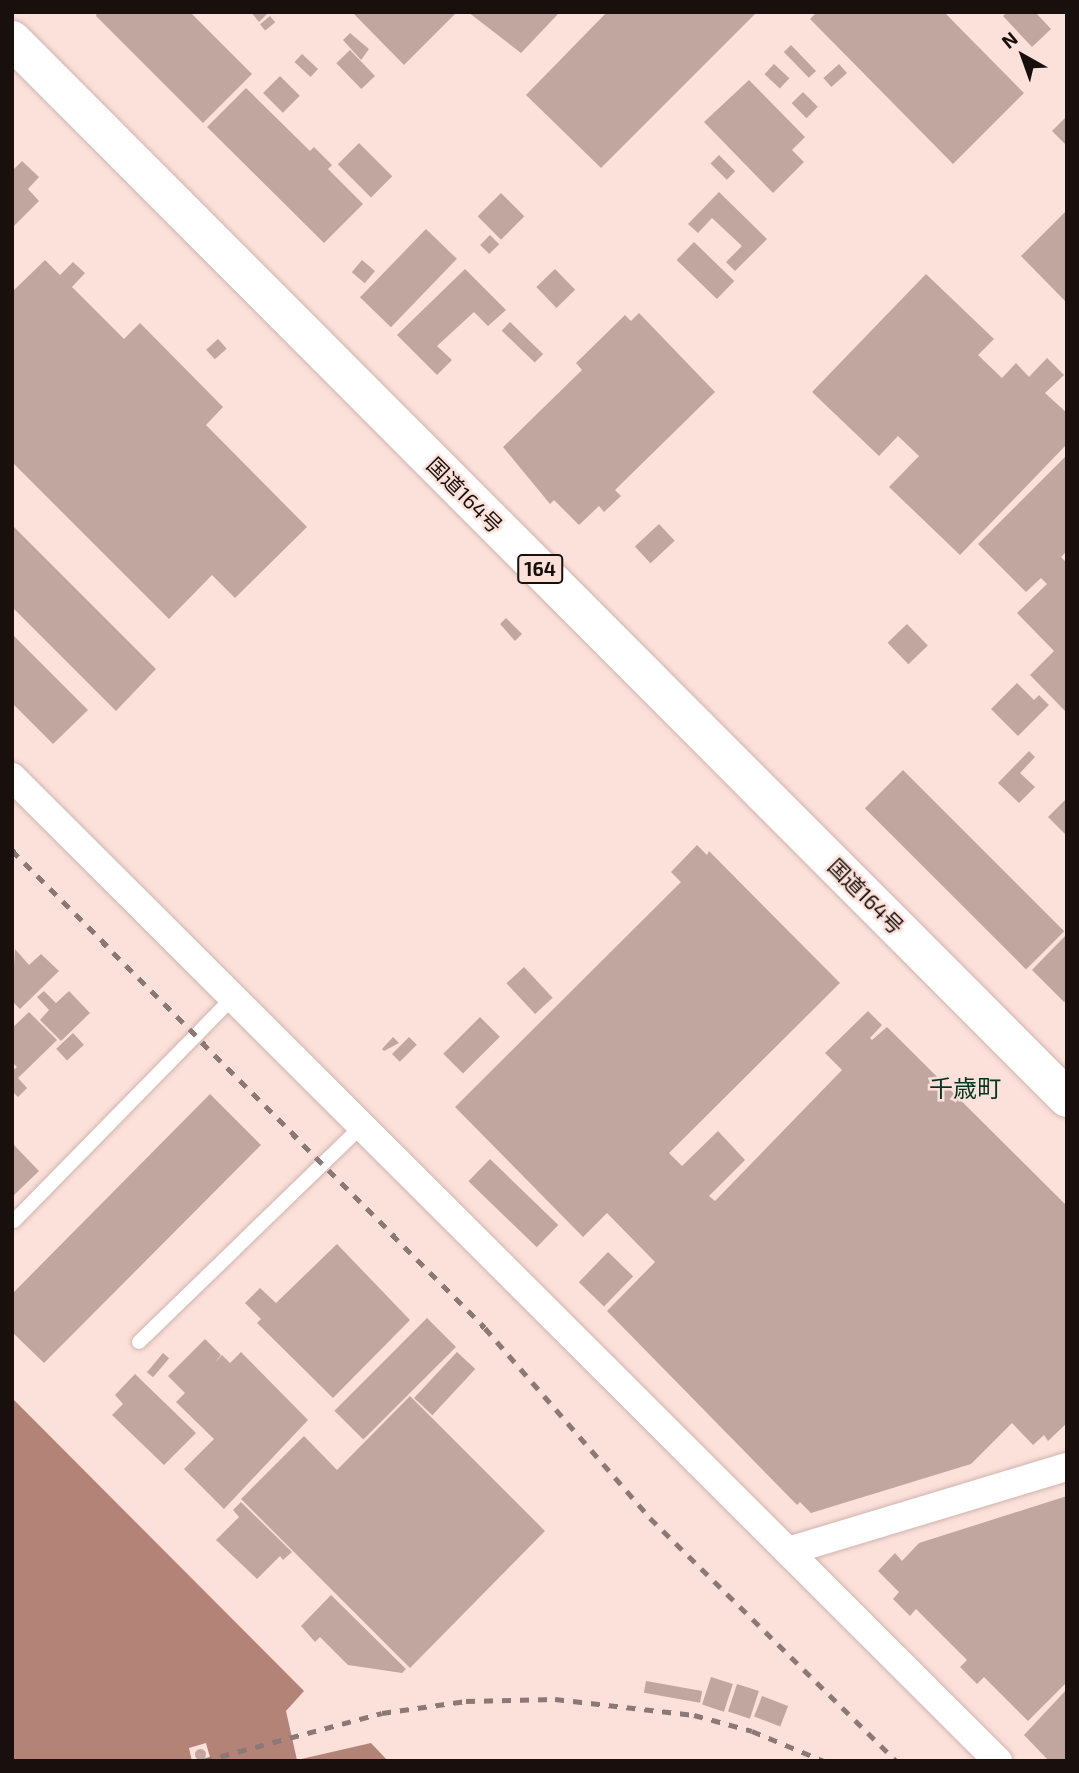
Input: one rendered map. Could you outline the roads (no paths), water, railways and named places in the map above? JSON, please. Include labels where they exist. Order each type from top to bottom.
[{"type":"highway","name":"国道164号","points":[[12,40],[1067,1098]]},
{"type":"street","points":[[12,777],[998,1761]]},
{"type":"street","points":[[788,1551],[1067,1467]]},
{"type":"lane","points":[[15,1221],[232,998]]},
{"type":"lane","points":[[139,1342],[362,1126]]},
{"type":"railway","points":[[12,850],[485,1328],[650,1518],[896,1761]]},
{"type":"railway","points":[[203,1761],[382,1713],[466,1701],[555,1699],[694,1715],[752,1731],[824,1761]]},
{"type":"district","name":"千歳町","points":[[965,1088]]}]
